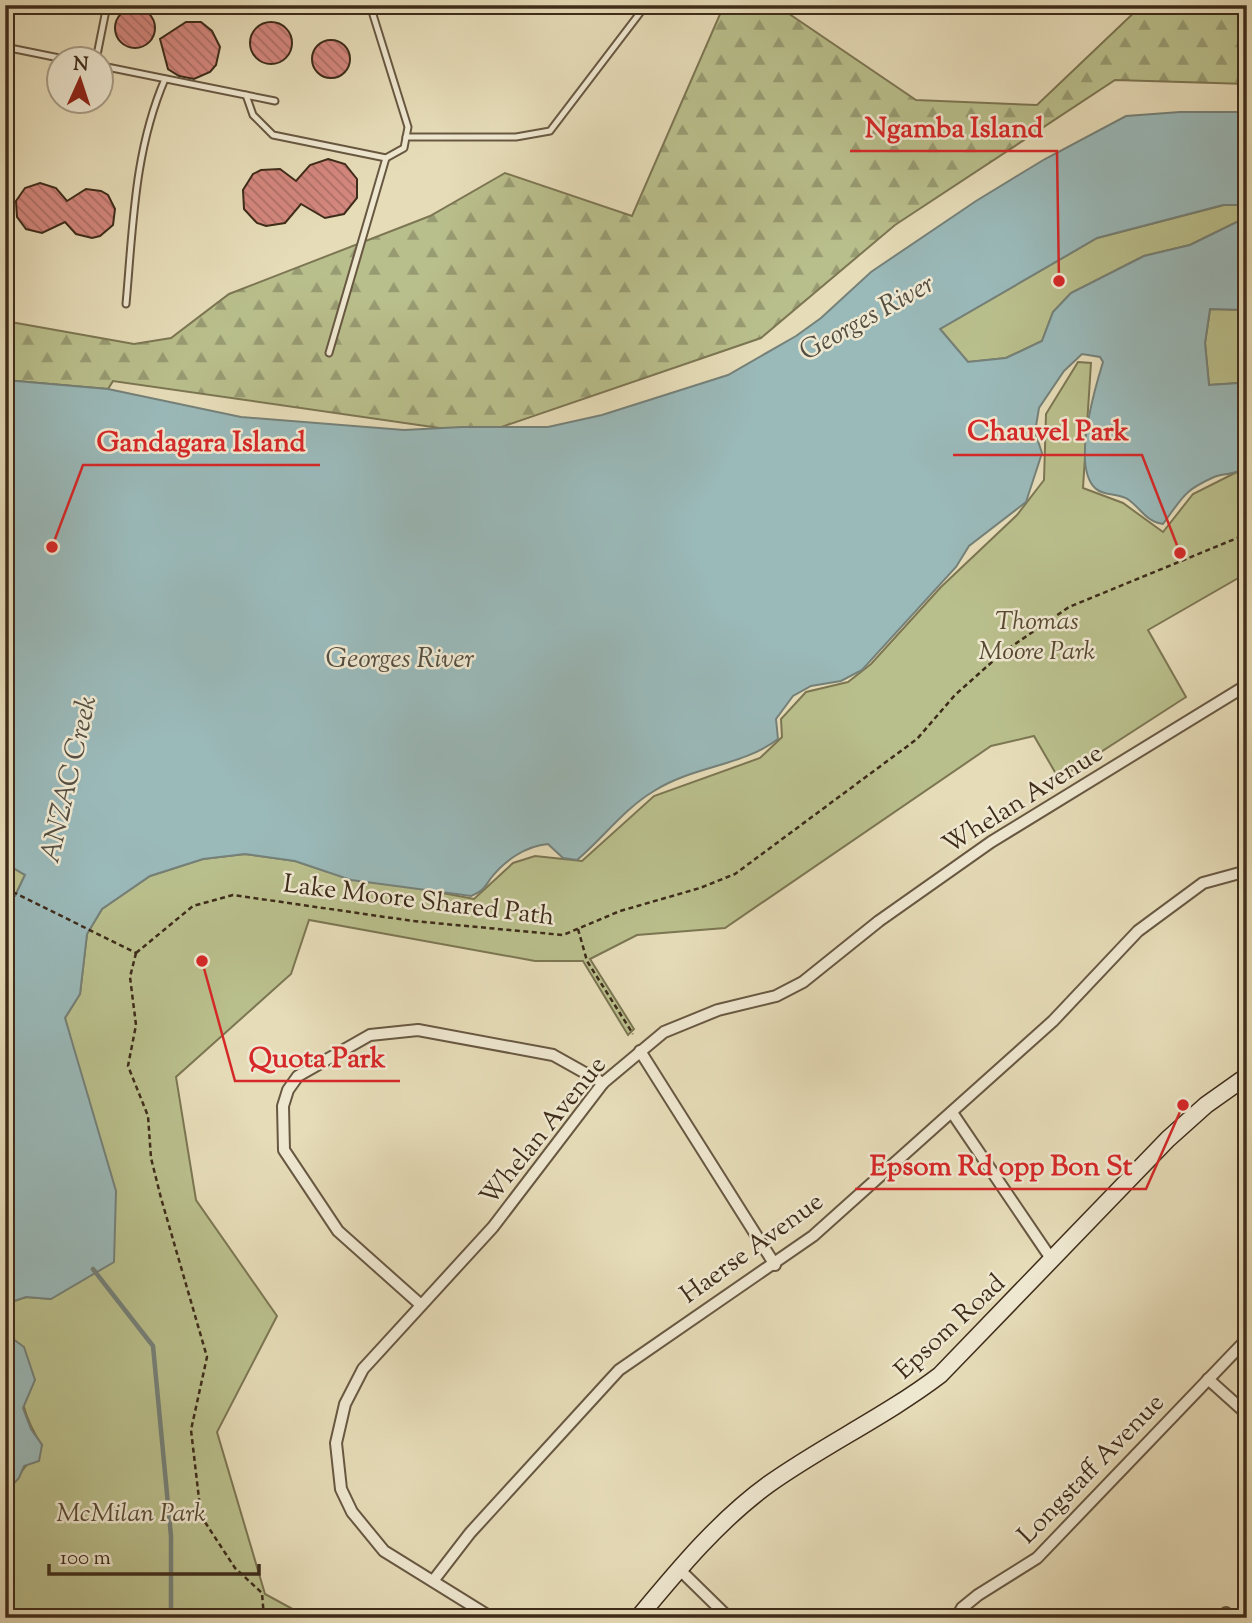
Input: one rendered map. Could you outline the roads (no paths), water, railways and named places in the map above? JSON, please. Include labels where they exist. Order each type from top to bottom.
[{"type":"street","name":"Whelan Avenue","points":[[492,1618],[384,1551],[367,1535],[341,1489],[336,1455],[338,1424],[363,1369],[493,1227],[603,1083],[640,1051],[679,1024],[718,1010],[776,996],[803,982],[879,920],[991,842],[1247,685]]},
{"type":"street","name":"Haerse Avenue","points":[[433,1581],[470,1533],[620,1370],[669,1334],[775,1265],[813,1236],[906,1150],[953,1114],[1053,1021],[1138,931],[1203,883],[1247,871]]},
{"type":"street","points":[[421,1305],[338,1231],[284,1150],[283,1106],[288,1090],[298,1076],[370,1035],[418,1030],[553,1055],[603,1083]]},
{"type":"street","points":[[640,1051],[775,1265]]},
{"type":"street","name":"Epsom Road","points":[[638,1618],[731,1516],[760,1491],[884,1414],[940,1374],[1168,1139],[1206,1105],[1247,1076]]},
{"type":"street","points":[[953,1114],[1052,1259]]},
{"type":"street","name":"Longstaff Avenue","points":[[956,1618],[962,1608],[978,1595],[1037,1558],[1247,1339]]},
{"type":"street","points":[[1208,1379],[1247,1414]]},
{"type":"street","points":[[680,1570],[729,1618]]},
{"type":"lane","points":[[99,46],[107,5]]},
{"type":"lane","points":[[246,95],[253,115],[273,135],[386,158],[404,148],[408,127],[370,5]]},
{"type":"lane","points":[[406,137],[516,137],[550,131],[646,5]]},
{"type":"lane","points":[[5,47],[46,55]]},
{"type":"lane","points":[[116,69],[275,101]]},
{"type":"lane","points":[[126,304],[139,160],[151,112],[165,79]]},
{"type":"lane","points":[[329,354],[386,158]]},
{"type":"water","name":"Georges River","points":[[1180,112],[1247,112],[1247,205],[1223,205],[1097,238],[940,329],[968,362],[1006,358],[1042,341],[1053,312],[1071,293],[1144,256],[1190,245],[1247,217],[1247,310],[1210,309],[1205,343],[1209,385],[1239,383],[1247,378],[1248,444],[1246,461],[1241,470],[1214,477],[1196,486],[1184,496],[1163,524],[1149,518],[1125,498],[1099,491],[1088,477],[1085,445],[1091,407],[1103,362],[1100,357],[1082,354],[1064,371],[1039,408],[1035,432],[1042,453],[1026,502],[969,546],[956,567],[862,670],[841,681],[811,686],[793,696],[776,719],[778,739],[749,755],[685,776],[654,791],[633,806],[577,860],[563,858],[548,844],[532,848],[509,860],[483,889],[471,896],[351,880],[295,861],[245,854],[203,859],[150,876],[102,909],[87,934],[80,994],[65,1018],[116,1191],[114,1262],[51,1299],[26,1297],[5,1304],[5,897],[15,896],[25,875],[13,868],[5,868],[5,380],[108,389],[241,417],[404,430],[548,427],[602,415],[728,375],[796,336],[821,318],[871,272],[976,201],[1045,159],[1126,116]]},
{"type":"water","points":[[5,1333],[24,1347],[35,1380],[23,1408],[31,1429],[42,1445],[39,1461],[24,1466],[19,1478],[5,1493]]},
{"type":"waterway","name":"ANZAC Creek","points":[[93,1269],[153,1346],[171,1536],[171,1618]]},
{"type":"place","name":"Ngamba Island","points":[[1059,281]]},
{"type":"place","name":"Gandagara Island","points":[[52,547]]},
{"type":"place","name":"Chauvel Park","points":[[1180,553]]},
{"type":"place","name":"Quota Park","points":[[202,961]]},
{"type":"place","name":"Epsom Rd opp Bon St","points":[[1183,1105]]},
{"type":"park label","name":"Thomas Moore Park","points":[[1037,635]]},
{"type":"park label","name":"McMilan Park","points":[[131,1512]]}]
